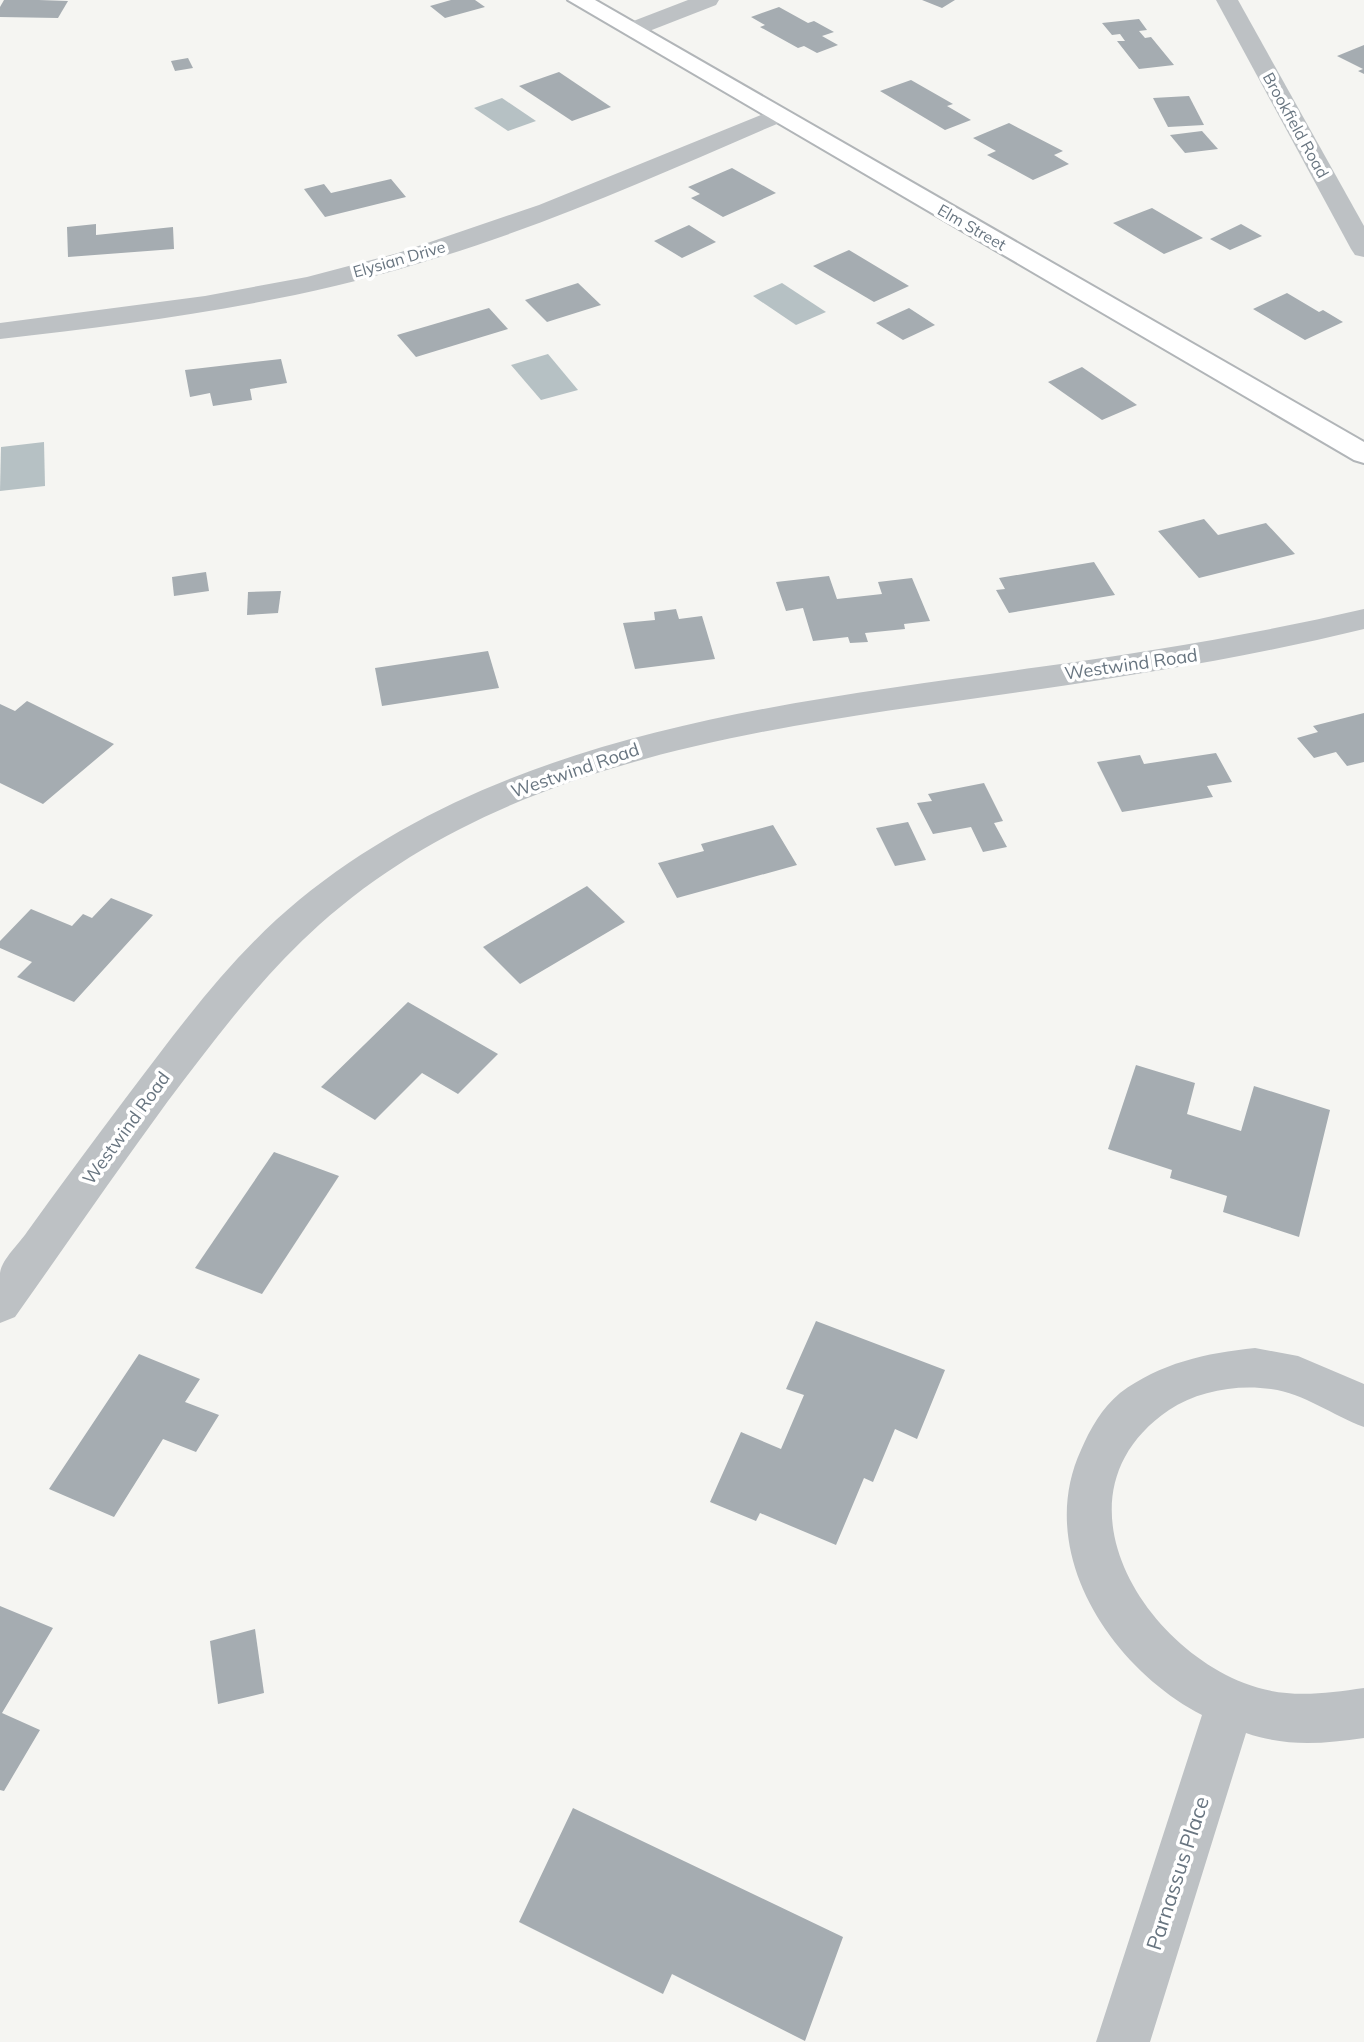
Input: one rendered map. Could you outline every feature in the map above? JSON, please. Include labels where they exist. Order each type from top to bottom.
[{"type":"main road","name":"Elm Street","points":[[579,0],[1364,454]]},
{"type":"street","points":[[631,30],[708,0]]},
{"type":"street","name":"Brookfield Road","points":[[1227,0],[1364,249]]},
{"type":"street","name":"Elysian Drive","points":[[0,331],[311,284],[408,259],[493,230],[778,115]]},
{"type":"street","name":"Westwind Road","points":[[0,1304],[115,1143],[242,978],[306,915],[384,857],[438,823],[523,786],[621,751],[741,724],[1024,679],[1188,657],[1364,620]]},
{"type":"street","points":[[1364,1407],[1319,1382],[1257,1368],[1204,1372],[1156,1390],[1118,1422],[1094,1465],[1087,1516],[1098,1572],[1128,1625],[1173,1671],[1230,1704],[1299,1720],[1364,1713]]},
{"type":"street","name":"Parnassus Place","points":[[1124,2042],[1230,1704]]},
{"type":"shaded area","points":[[502,98],[536,121],[508,131],[474,108]]},
{"type":"shaded area","points":[[782,283],[826,312],[796,325],[753,296]]},
{"type":"shaded area","points":[[548,354],[578,390],[541,400],[511,365]]},
{"type":"shaded area","points":[[44,442],[45,486],[0,491],[1,447]]},
{"type":"building","points":[[4,0],[68,1],[58,18],[0,17],[0,7]]},
{"type":"building","points":[[451,0],[475,0],[485,7],[445,18],[430,6]]},
{"type":"building","points":[[922,0],[955,0],[942,8]]},
{"type":"building","points":[[779,7],[808,23],[814,21],[834,32],[822,36],[838,45],[817,53],[804,46],[798,48],[760,27],[765,25],[751,17]]},
{"type":"building","points":[[1139,19],[1147,30],[1139,31],[1145,38],[1151,37],[1174,65],[1139,69],[1117,41],[1125,41],[1120,34],[1112,35],[1102,23]]},
{"type":"building","points":[[1364,45],[1364,74],[1358,71],[1363,69],[1337,56]]},
{"type":"building","points":[[188,58],[193,68],[175,71],[171,61]]},
{"type":"building","points":[[559,72],[611,107],[572,121],[519,86]]},
{"type":"building","points":[[911,80],[953,104],[947,106],[971,120],[945,130],[880,91]]},
{"type":"building","points":[[1189,96],[1204,125],[1168,127],[1153,98]]},
{"type":"building","points":[[1009,123],[1063,151],[1054,155],[1069,164],[1033,180],[987,155],[996,151],[973,138]]},
{"type":"building","points":[[1202,131],[1218,149],[1185,153],[1170,135]]},
{"type":"building","points":[[732,168],[776,193],[723,217],[691,198],[700,194],[688,187]]},
{"type":"building","points":[[391,179],[406,197],[325,217],[304,189],[324,184],[331,193]]},
{"type":"building","points":[[1152,208],[1203,238],[1164,254],[1113,223]]},
{"type":"building","points":[[96,224],[96,235],[173,227],[174,249],[68,257],[67,227]]},
{"type":"building","points":[[1241,224],[1262,236],[1230,250],[1210,239]]},
{"type":"building","points":[[689,225],[716,242],[682,258],[654,241]]},
{"type":"building","points":[[849,250],[909,286],[874,302],[813,266]]},
{"type":"building","points":[[578,283],[601,305],[547,322],[525,300]]},
{"type":"building","points":[[1287,293],[1319,312],[1323,310],[1343,322],[1305,340],[1253,309]]},
{"type":"building","points":[[489,308],[508,329],[416,357],[397,335]]},
{"type":"building","points":[[909,308],[935,325],[903,340],[876,323]]},
{"type":"building","points":[[281,359],[287,383],[250,389],[252,400],[213,406],[210,393],[190,397],[185,370]]},
{"type":"building","points":[[1082,367],[1137,405],[1102,420],[1048,382]]},
{"type":"building","points":[[1204,519],[1218,535],[1266,523],[1295,554],[1199,578],[1158,531]]},
{"type":"building","points":[[1094,562],[1115,595],[1009,613],[996,590],[1005,589],[999,578]]},
{"type":"building","points":[[206,572],[209,591],[174,596],[172,577]]},
{"type":"building","points":[[829,576],[837,599],[882,594],[878,582],[912,578],[930,621],[904,624],[905,629],[865,633],[868,642],[850,643],[848,637],[813,641],[803,608],[786,611],[776,582]]},
{"type":"building","points":[[281,591],[278,613],[247,615],[248,592]]},
{"type":"building","points":[[676,609],[679,619],[702,616],[715,659],[635,669],[623,623],[655,620],[654,612]]},
{"type":"building","points":[[488,651],[499,688],[382,706],[375,668]]},
{"type":"building","points":[[27,701],[114,744],[43,804],[0,783],[0,704],[15,711]]},
{"type":"building","points":[[1364,713],[1364,762],[1347,766],[1336,752],[1314,758],[1297,738],[1318,732],[1313,726]]},
{"type":"building","points":[[1216,753],[1232,782],[1207,786],[1213,797],[1122,812],[1097,762],[1140,755],[1144,764]]},
{"type":"building","points":[[984,783],[1003,821],[994,823],[1007,847],[983,852],[971,827],[933,834],[917,803],[932,801],[928,794]]},
{"type":"building","points":[[908,822],[926,860],[895,866],[876,828]]},
{"type":"building","points":[[773,825],[797,865],[677,898],[658,863],[704,851],[701,844]]},
{"type":"building","points":[[587,886],[625,922],[520,984],[483,947]]},
{"type":"building","points":[[111,898],[153,915],[74,1002],[17,977],[32,962],[0,948],[0,941],[31,909],[72,926],[83,914],[92,918]]},
{"type":"building","points":[[408,1002],[498,1054],[458,1094],[422,1073],[375,1120],[321,1087]]},
{"type":"building","points":[[1136,1065],[1195,1083],[1187,1114],[1241,1131],[1254,1086],[1330,1110],[1299,1237],[1223,1212],[1227,1196],[1170,1178],[1172,1170],[1108,1149]]},
{"type":"building","points":[[274,1152],[339,1176],[262,1294],[195,1268]]},
{"type":"building","points":[[816,1321],[945,1370],[917,1439],[895,1429],[873,1482],[864,1478],[836,1545],[760,1513],[756,1521],[710,1502],[741,1432],[781,1449],[804,1395],[786,1389]]},
{"type":"building","points":[[139,1354],[200,1379],[185,1402],[219,1415],[196,1452],[163,1439],[114,1517],[49,1489]]},
{"type":"building","points":[[0,1606],[53,1628],[2,1713],[40,1730],[4,1791],[0,1790]]},
{"type":"building","points":[[255,1629],[264,1693],[218,1704],[210,1641]]},
{"type":"building","points":[[573,1808],[843,1937],[805,2041],[672,1974],[663,1994],[519,1922]]}]
